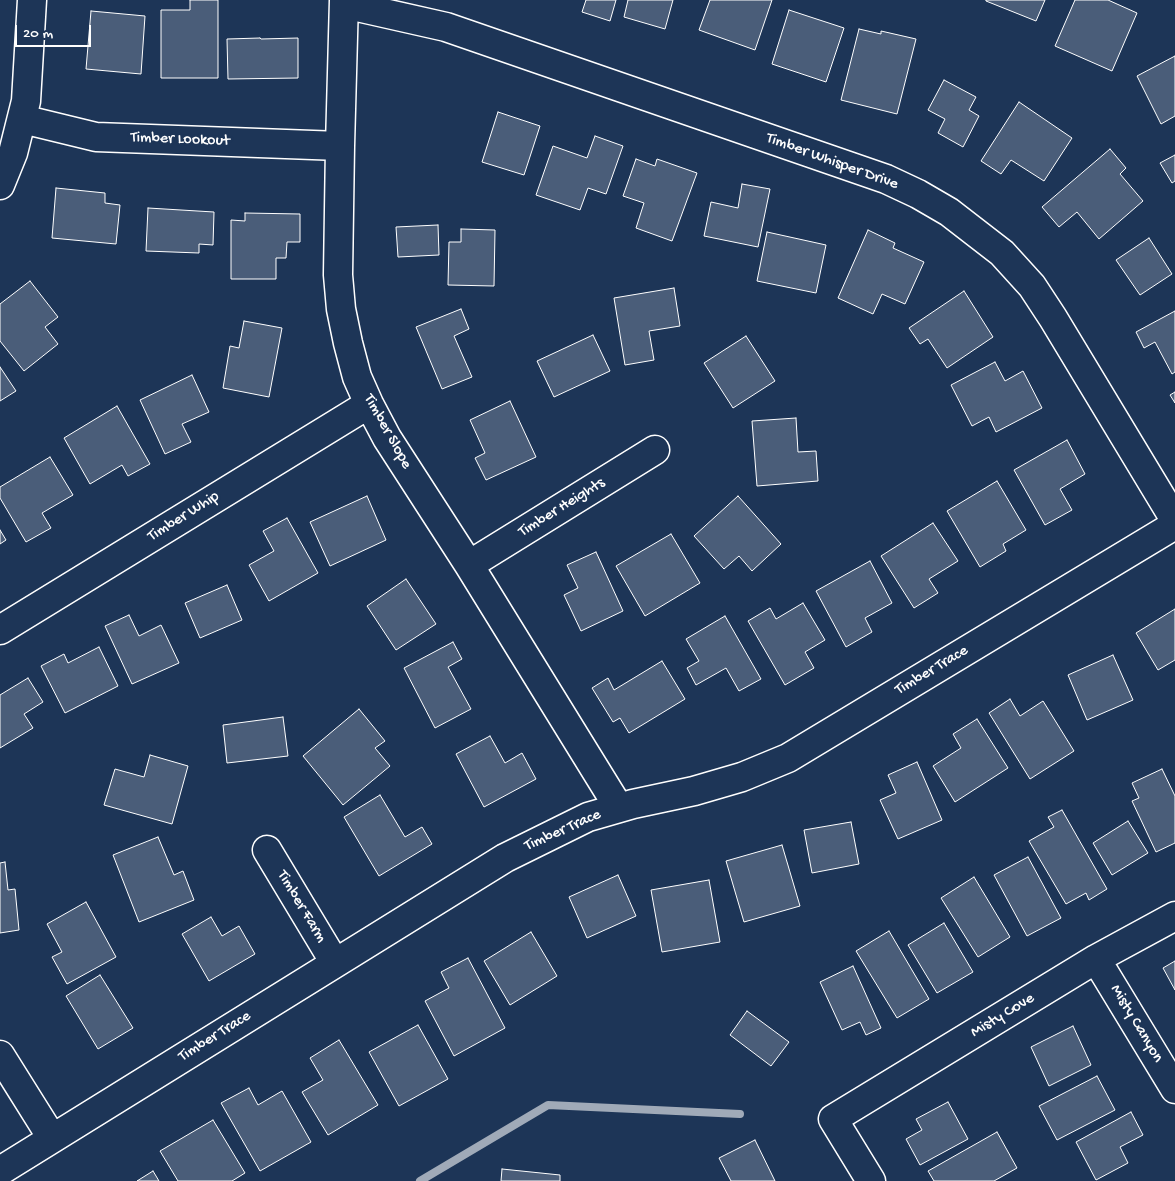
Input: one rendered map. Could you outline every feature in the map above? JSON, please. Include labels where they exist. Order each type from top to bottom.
[{"type":"street","points":[[0,185],[13,153],[26,101],[32,0]]},
{"type":"street","name":"Timber Slope","points":[[344,2],[338,275],[341,309],[357,377],[387,438],[469,565],[619,808]]},
{"type":"street","name":"Timber Whisper Drive","points":[[344,2],[446,27],[886,179],[918,194],[948,212],[1002,253],[1032,286],[1175,520]]},
{"type":"street","name":"Timber Lookout","points":[[22,119],[96,137],[340,146]]},
{"type":"street","name":"Timber Whip","points":[[0,630],[369,404]]},
{"type":"street","name":"Timber Heights","points":[[469,565],[655,450]]},
{"type":"street","name":"Timber Trace","points":[[0,1171],[505,858],[588,817],[632,804],[694,791],[732,780],[788,758],[1175,525]]},
{"type":"street","name":"Timber Farm","points":[[267,850],[335,963]]},
{"type":"street","name":"Misty Cove","points":[[871,1181],[833,1119],[1096,960],[1175,916]]},
{"type":"street","name":"Misty Canyon","points":[[1096,960],[1175,1089]]},
{"type":"street","points":[[0,1055],[52,1138]]},
{"type":"building","points":[[190,0],[218,0],[218,78],[161,78],[161,10],[190,10]]},
{"type":"building","points":[[586,0],[616,0],[610,21],[582,12]]},
{"type":"building","points":[[628,0],[673,0],[665,29],[624,17]]},
{"type":"building","points":[[710,0],[772,0],[755,50],[699,30]]},
{"type":"building","points":[[986,0],[1045,0],[1036,21]]},
{"type":"building","points":[[1075,0],[1108,0],[1137,13],[1112,71],[1055,46]]},
{"type":"building","points":[[789,10],[844,28],[826,82],[772,64]]},
{"type":"building","points":[[91,11],[145,16],[141,74],[86,69]]},
{"type":"building","points":[[859,29],[881,34],[881,31],[916,39],[897,114],[841,100]]},
{"type":"building","points":[[298,38],[298,78],[228,79],[227,39]]},
{"type":"building","points":[[1175,56],[1175,116],[1161,124],[1137,76]]},
{"type":"building","points":[[944,80],[976,97],[969,110],[979,116],[963,147],[938,133],[945,119],[928,110]]},
{"type":"building","points":[[1019,102],[1072,138],[1044,181],[1011,160],[1001,174],[981,161]]},
{"type":"building","points":[[498,112],[540,126],[524,175],[482,162]]},
{"type":"building","points":[[595,136],[623,146],[606,194],[588,188],[580,210],[536,195],[553,146],[587,158]]},
{"type":"building","points":[[1110,149],[1126,168],[1120,174],[1143,201],[1099,239],[1077,212],[1059,227],[1042,207]]},
{"type":"building","points":[[1175,155],[1175,181],[1172,183],[1160,163]]},
{"type":"building","points":[[636,159],[655,166],[657,159],[697,173],[672,241],[636,228],[644,203],[623,196]]},
{"type":"building","points":[[742,184],[770,189],[758,247],[704,236],[711,202],[738,208]]},
{"type":"building","points":[[56,188],[105,193],[105,203],[120,205],[116,244],[52,238]]},
{"type":"building","points":[[148,208],[214,212],[213,245],[199,244],[199,253],[146,251]]},
{"type":"building","points":[[245,213],[300,214],[300,242],[287,242],[286,258],[276,258],[276,279],[231,279],[231,220],[245,221]]},
{"type":"building","points":[[438,225],[439,255],[398,257],[396,227]]},
{"type":"building","points":[[461,229],[495,230],[494,286],[448,285],[449,242],[461,242]]},
{"type":"building","points":[[868,230],[895,243],[893,248],[924,262],[905,304],[882,294],[873,314],[838,298]]},
{"type":"building","points":[[767,232],[826,245],[816,293],[757,281]]},
{"type":"building","points":[[1149,238],[1172,274],[1140,295],[1116,260]]},
{"type":"building","points":[[30,281],[58,317],[45,327],[58,344],[24,371],[0,341],[0,304]]},
{"type":"building","points":[[674,288],[680,326],[649,331],[654,360],[625,365],[614,298]]},
{"type":"building","points":[[964,291],[993,337],[947,368],[928,339],[920,344],[909,328]]},
{"type":"building","points":[[461,309],[469,329],[454,336],[472,377],[442,389],[416,327]]},
{"type":"building","points":[[1175,311],[1175,372],[1172,374],[1155,342],[1144,348],[1136,332]]},
{"type":"building","points":[[244,321],[282,328],[269,397],[223,388],[230,346],[239,348]]},
{"type":"building","points":[[593,335],[610,371],[554,397],[537,361]]},
{"type":"building","points":[[746,336],[775,381],[733,408],[704,363]]},
{"type":"building","points":[[995,362],[1005,381],[1023,371],[1042,408],[996,432],[989,417],[972,426],[951,385]]},
{"type":"building","points":[[0,367],[16,391],[0,401]]},
{"type":"building","points":[[192,375],[209,412],[182,424],[191,442],[165,454],[140,400]]},
{"type":"building","points":[[1175,392],[1175,403],[1170,395]]},
{"type":"building","points":[[510,401],[536,457],[486,480],[475,458],[485,453],[470,420]]},
{"type":"building","points":[[117,406],[150,464],[128,476],[122,465],[90,484],[64,438]]},
{"type":"building","points":[[796,418],[798,452],[816,451],[818,481],[757,486],[752,421]]},
{"type":"building","points":[[1067,440],[1085,474],[1060,489],[1072,510],[1045,525],[1014,470]]},
{"type":"building","points":[[50,457],[73,495],[42,513],[51,528],[26,542],[0,498],[0,487]]},
{"type":"building","points":[[997,481],[1026,530],[1003,544],[1006,551],[980,567],[947,511]]},
{"type":"building","points":[[367,496],[386,540],[330,566],[310,522]]},
{"type":"building","points":[[738,496],[781,544],[752,571],[739,556],[724,569],[694,536]]},
{"type":"building","points":[[287,518],[318,573],[269,601],[249,565],[274,551],[263,531]]},
{"type":"building","points":[[933,523],[958,561],[929,579],[938,593],[914,608],[881,556]]},
{"type":"building","points":[[0,530],[6,540],[0,544]]},
{"type":"building","points":[[671,534],[700,583],[645,616],[616,566]]},
{"type":"building","points":[[596,552],[623,611],[581,631],[564,595],[578,588],[567,565]]},
{"type":"building","points":[[870,561],[892,603],[865,618],[872,632],[846,647],[816,591]]},
{"type":"building","points":[[406,579],[436,624],[396,650],[367,606]]},
{"type":"building","points":[[227,585],[242,620],[200,638],[185,603]]},
{"type":"building","points":[[803,603],[825,640],[805,652],[814,668],[785,685],[748,621],[770,608],[776,619]]},
{"type":"building","points":[[1175,609],[1175,660],[1158,670],[1136,633]]},
{"type":"building","points":[[129,615],[139,636],[161,625],[179,663],[132,684],[105,626]]},
{"type":"building","points":[[725,616],[761,679],[739,691],[726,668],[696,685],[687,668],[699,661],[686,639]]},
{"type":"building","points":[[453,642],[462,659],[448,667],[471,709],[435,728],[404,668]]},
{"type":"building","points":[[99,647],[118,686],[65,713],[41,666],[64,654],[68,663]]},
{"type":"building","points":[[1113,655],[1133,700],[1087,720],[1068,675]]},
{"type":"building","points":[[662,661],[685,699],[629,733],[620,718],[613,722],[592,688],[608,678],[614,690]]},
{"type":"building","points":[[28,678],[43,702],[24,714],[33,728],[0,748],[0,695]]},
{"type":"building","points":[[1010,699],[1020,716],[1043,701],[1074,751],[1030,779],[989,713]]},
{"type":"building","points":[[359,709],[385,741],[375,748],[390,766],[343,805],[303,756]]},
{"type":"building","points":[[283,717],[288,756],[227,763],[223,725]]},
{"type":"building","points":[[977,719],[1008,768],[955,802],[933,766],[961,748],[953,734]]},
{"type":"building","points":[[490,736],[505,763],[522,753],[536,779],[484,807],[456,754]]},
{"type":"building","points":[[150,755],[188,766],[172,824],[104,805],[115,769],[144,777]]},
{"type":"building","points":[[917,762],[942,820],[898,839],[880,800],[896,793],[888,775]]},
{"type":"building","points":[[1162,769],[1175,796],[1175,843],[1156,852],[1132,801],[1139,798],[1132,783]]},
{"type":"building","points":[[380,795],[405,837],[422,827],[432,844],[379,876],[344,817]]},
{"type":"building","points":[[1062,810],[1107,889],[1089,900],[1086,893],[1066,904],[1029,841],[1054,827],[1048,817]]},
{"type":"building","points":[[1128,821],[1148,853],[1112,875],[1093,843]]},
{"type":"building","points":[[851,822],[859,864],[812,873],[804,830]]},
{"type":"building","points":[[158,837],[174,875],[183,871],[194,900],[139,922],[113,855]]},
{"type":"building","points":[[782,845],[800,906],[744,922],[726,861]]},
{"type":"building","points":[[1028,857],[1061,918],[1027,936],[994,875]]},
{"type":"building","points":[[5,862],[8,890],[15,889],[19,930],[0,933],[0,863]]},
{"type":"building","points":[[618,875],[636,916],[587,938],[569,897]]},
{"type":"building","points":[[974,877],[1010,937],[978,957],[941,898]]},
{"type":"building","points":[[709,880],[720,942],[662,952],[651,890]]},
{"type":"building","points":[[86,902],[116,957],[67,984],[52,957],[62,952],[47,924]]},
{"type":"building","points":[[211,917],[222,936],[239,926],[255,954],[209,981],[182,934]]},
{"type":"building","points":[[944,923],[973,972],[937,993],[908,945]]},
{"type":"building","points":[[889,931],[929,999],[897,1018],[856,951]]},
{"type":"building","points":[[531,932],[557,976],[510,1005],[484,961]]},
{"type":"building","points":[[468,958],[505,1028],[454,1056],[425,1001],[449,988],[441,972]]},
{"type":"building","points":[[1175,961],[1175,990],[1163,968]]},
{"type":"building","points":[[853,966],[881,1028],[866,1035],[860,1022],[842,1030],[820,982]]},
{"type":"building","points":[[100,975],[133,1028],[98,1049],[66,996]]},
{"type":"building","points":[[747,1011],[789,1042],[771,1066],[730,1035]]},
{"type":"building","points":[[418,1025],[448,1079],[399,1106],[369,1052]]},
{"type":"building","points":[[1073,1026],[1091,1065],[1049,1086],[1031,1047]]},
{"type":"building","points":[[339,1040],[378,1105],[328,1135],[302,1092],[323,1080],[310,1058]]},
{"type":"building","points":[[1097,1076],[1115,1110],[1057,1140],[1039,1106]]},
{"type":"building","points":[[249,1088],[258,1105],[282,1091],[311,1142],[260,1171],[221,1103]]},
{"type":"building","points":[[948,1102],[968,1139],[920,1165],[906,1139],[922,1130],[916,1119]]},
{"type":"building","points":[[1131,1112],[1143,1135],[1120,1147],[1128,1163],[1096,1180],[1076,1142]]},
{"type":"building","points":[[213,1120],[245,1173],[232,1181],[178,1181],[160,1151]]},
{"type":"building","points":[[997,1132],[1017,1168],[994,1181],[934,1181],[928,1171]]},
{"type":"building","points":[[755,1140],[775,1181],[731,1181],[719,1158]]},
{"type":"building","points":[[502,1169],[560,1175],[560,1181],[501,1181]]},
{"type":"building","points":[[153,1171],[159,1181],[137,1181]]},
{"type":"waterway","points":[[420,1181],[548,1105],[740,1114]]}]
